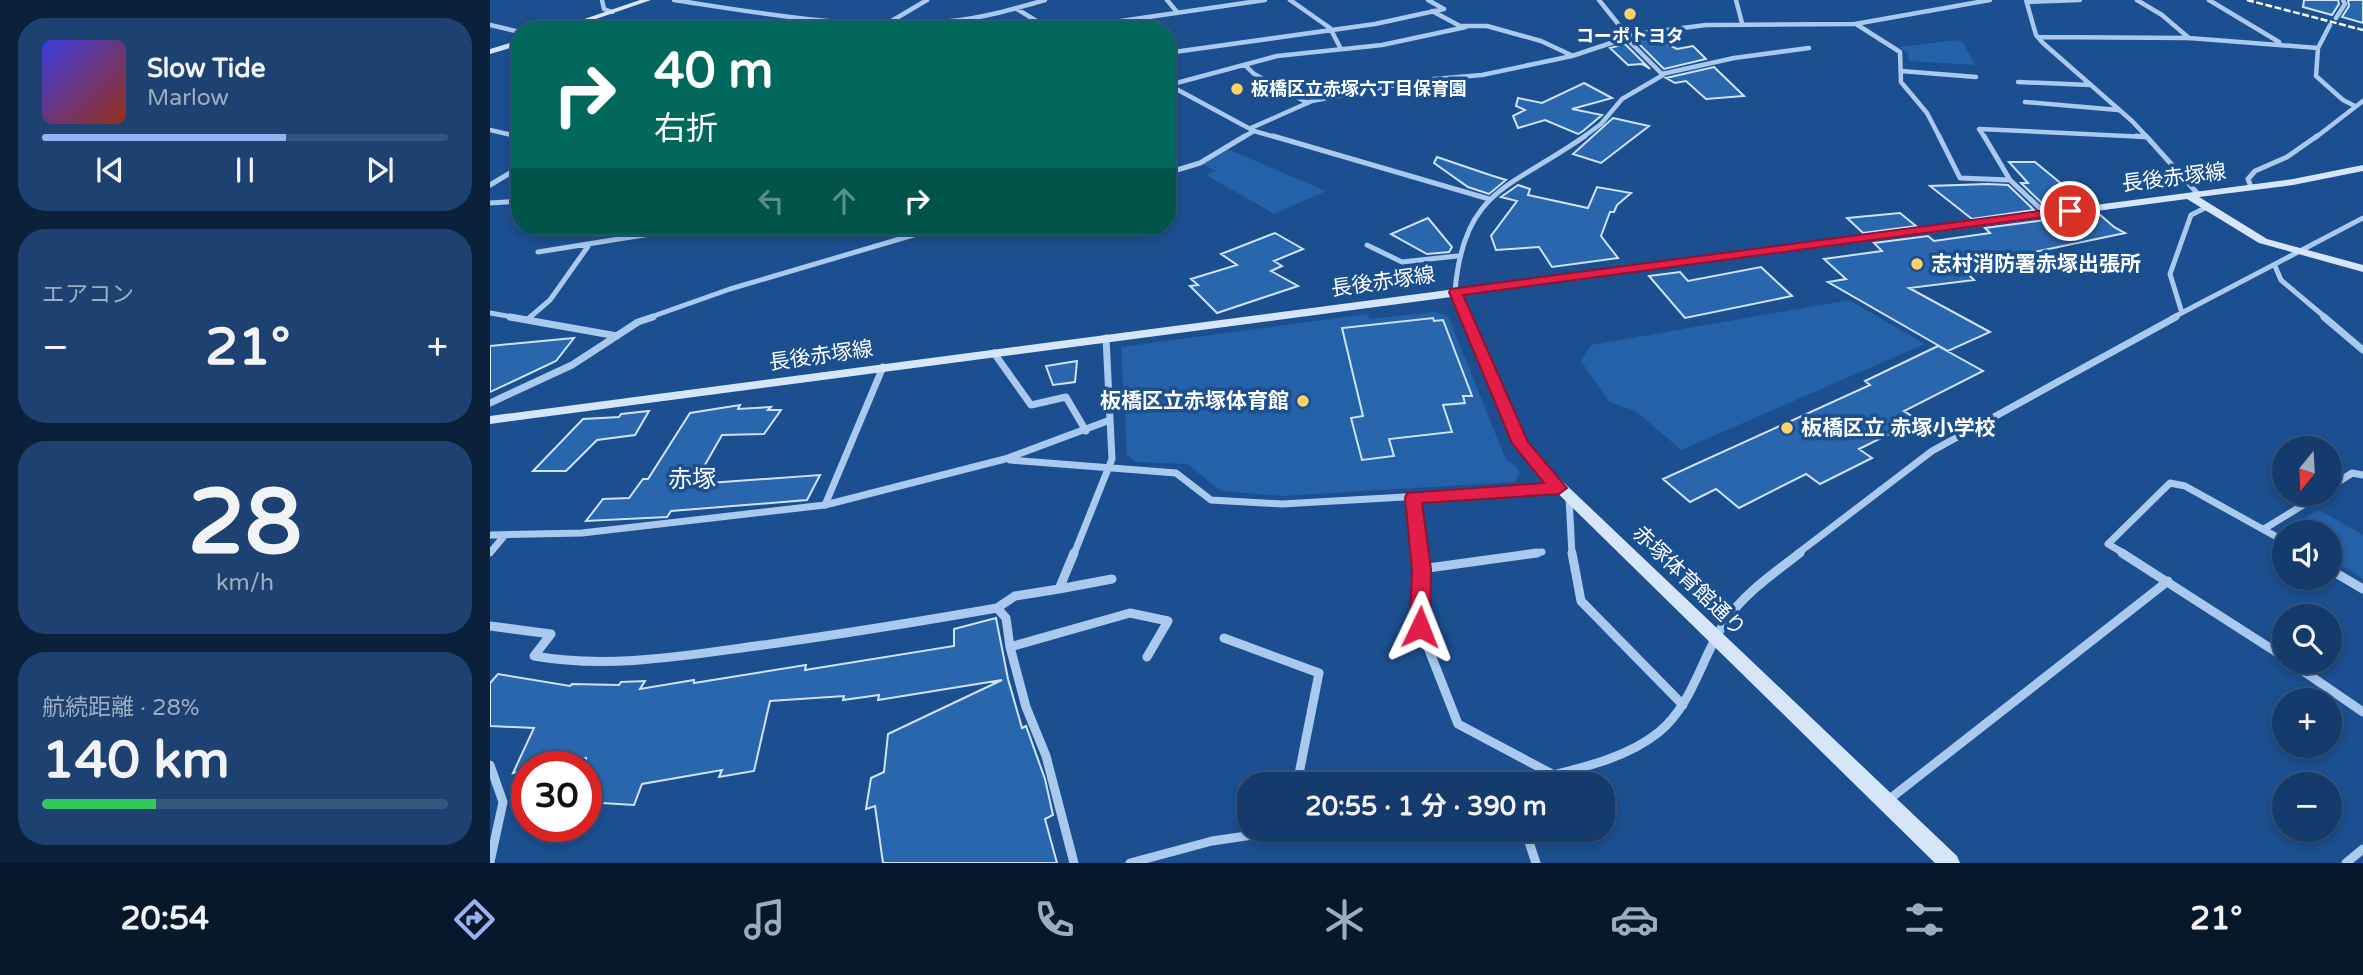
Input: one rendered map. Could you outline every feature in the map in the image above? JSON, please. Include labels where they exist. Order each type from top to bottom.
[{"type":"main road","points":[[584,21],[647,0]]},
{"type":"main road","points":[[490,52],[511,45]]},
{"type":"main road","name":"長後赤塚線","points":[[490,420],[2326,177],[2363,168]]},
{"type":"main road","points":[[2193,194],[2207,207],[2263,241],[2363,269]]},
{"type":"main road","name":"赤塚体育館通り","points":[[1455,292],[1520,443],[1536,464],[1950,863]]},
{"type":"street","points":[[602,0],[604,9],[612,12]]},
{"type":"street","points":[[674,0],[820,21]]},
{"type":"street","points":[[893,21],[927,0]]},
{"type":"street","points":[[951,21],[1017,9],[1045,0]]},
{"type":"street","points":[[1167,0],[1177,12]]},
{"type":"street","points":[[1119,21],[1220,9],[1265,0]]},
{"type":"street","points":[[1290,0],[1329,29],[1341,49]]},
{"type":"street","points":[[1176,52],[1375,24],[1444,9],[1428,0]]},
{"type":"street","points":[[1599,0],[1626,37],[1662,74]]},
{"type":"street","points":[[1736,0],[1742,23]]},
{"type":"street","points":[[1972,0],[1978,3]]},
{"type":"street","points":[[1176,170],[1200,163],[1253,129],[1308,103],[1422,80],[1482,75],[1572,56],[1626,37],[1674,27],[1742,23],[1855,24],[1990,0]]},
{"type":"street","points":[[2080,0],[2026,1],[2038,37],[2147,137],[2193,194]]},
{"type":"street","points":[[2137,0],[2162,15],[2189,38]]},
{"type":"street","points":[[2209,0],[2283,44]]},
{"type":"street","points":[[2336,18],[2345,4],[2343,0]]},
{"type":"street","points":[[1017,9],[1040,21]]},
{"type":"street","points":[[1432,11],[1466,27]]},
{"type":"street","points":[[1855,24],[1900,52],[1900,82],[1927,114],[1960,178],[2010,180]]},
{"type":"street","points":[[490,25],[511,30]]},
{"type":"street","points":[[2330,25],[2318,48],[2316,76],[2343,100],[2355,106]]},
{"type":"street","points":[[1176,83],[1277,56],[1382,45],[1466,27],[1487,26],[1541,41],[1572,56]]},
{"type":"street","points":[[2038,37],[2189,38],[2318,48]]},
{"type":"street","points":[[1455,292],[1457,256],[1475,214],[1490,198],[1595,131],[1622,100],[1657,82],[1662,74],[1734,58],[1809,48]]},
{"type":"street","points":[[1245,65],[1254,74],[1308,103]]},
{"type":"street","points":[[1901,71],[1976,77]]},
{"type":"street","points":[[2018,82],[2090,85]]},
{"type":"street","points":[[1176,89],[1253,129],[1490,198]]},
{"type":"street","points":[[2250,187],[2248,179],[2252,173],[2319,138],[2363,101]]},
{"type":"street","points":[[2025,102],[2119,110]]},
{"type":"street","points":[[2046,214],[2010,180],[1979,129],[2147,137]]},
{"type":"street","points":[[490,130],[511,135]]},
{"type":"street","points":[[490,183],[511,172]]},
{"type":"street","points":[[490,203],[511,202]]},
{"type":"street","points":[[2182,313],[2169,276],[2171,266],[2191,215],[2207,207]]},
{"type":"street","points":[[1560,772],[1625,753],[1659,732],[1683,705],[1725,621],[1764,580],[1933,451],[2182,313],[2363,218]]},
{"type":"street","points":[[538,252],[646,235]]},
{"type":"street","points":[[490,403],[572,365],[638,322],[730,289],[913,235]]},
{"type":"street","points":[[528,318],[539,312],[550,300],[589,245]]},
{"type":"street","points":[[1367,245],[1402,262],[1457,256]]},
{"type":"street","points":[[2275,266],[2281,280],[2363,350]]},
{"type":"street","points":[[490,313],[617,336]]},
{"type":"street","points":[[1059,589],[1112,460],[1106,338]]},
{"type":"street","points":[[994,353],[1031,405],[1066,397],[1086,431]]},
{"type":"street","points":[[825,505],[883,367]]},
{"type":"street","points":[[490,535],[582,533],[825,505],[1006,459],[1110,421]]},
{"type":"street","points":[[1006,459],[1176,473],[1211,500],[1240,503],[1282,504],[1564,493],[1568,563],[1581,601],[1683,705]]},
{"type":"street","points":[[2342,480],[2352,473],[2363,475]]},
{"type":"street","points":[[2272,534],[2185,486],[2170,483],[2108,544],[2272,649]]},
{"type":"street","points":[[1413,498],[1421,569],[1420,627],[1458,724],[1549,772]]},
{"type":"street","points":[[2264,529],[2301,506]]},
{"type":"street","points":[[490,553],[505,535]]},
{"type":"street","points":[[1421,569],[1542,552]]},
{"type":"street","points":[[2342,577],[2363,589]]},
{"type":"street","points":[[490,626],[551,634],[534,656],[573,663],[664,659],[886,628],[997,608],[1015,596],[1112,579]]},
{"type":"street","points":[[1886,802],[2168,581]]},
{"type":"street","points":[[997,608],[1006,618],[1010,647],[1026,707],[1046,756],[1074,863]]},
{"type":"street","points":[[1010,647],[1130,613],[1168,621],[1147,657]]},
{"type":"street","points":[[1224,638],[1319,673],[1299,772]]},
{"type":"street","points":[[2308,674],[2363,712]]},
{"type":"street","points":[[490,765],[503,802],[490,862]]},
{"type":"street","points":[[1129,863],[1212,841],[1237,837]]},
{"type":"street","points":[[1529,842],[1536,863]]},
{"type":"street","points":[[2346,863],[2363,849]]},
{"type":"shaded area","points":[[1958,40],[1964,44],[1975,65],[1909,61],[1908,53],[1899,47]]},
{"type":"shaded area","points":[[1227,149],[1326,191],[1274,214],[1206,175],[1216,171],[1200,163]]},
{"type":"shaded area","points":[[1849,300],[1925,344],[1681,450],[1636,411],[1609,402],[1581,361],[1591,345]]},
{"type":"shaded area","name":"板橋区立赤塚体育館","points":[[1435,312],[1448,316],[1506,460],[1516,466],[1520,473],[1515,482],[1282,496],[1221,491],[1187,464],[1136,462],[1127,455],[1121,347],[1368,314],[1370,319]]},
{"type":"shaded area","points":[[2319,510],[2337,520],[2301,520]]},
{"type":"shaded area","points":[[2342,523],[2363,535],[2363,579],[2342,566]]},
{"type":"building","points":[[2304,0],[2338,0],[2339,4],[2332,15],[2303,7]]},
{"type":"building","points":[[2348,0],[2363,0],[2363,23],[2342,17],[2349,6]]},
{"type":"building","points":[[1653,37],[1677,49],[1693,46],[1706,59],[1664,69],[1634,39]]},
{"type":"building","points":[[1625,44],[1650,69],[1642,64],[1628,65],[1610,48]]},
{"type":"building","points":[[1714,67],[1744,96],[1706,99],[1686,81],[1675,83],[1666,78]]},
{"type":"building","points":[[1584,83],[1612,98],[1572,109],[1602,115],[1583,131],[1578,134],[1545,120],[1518,128],[1513,116],[1525,110],[1516,106],[1518,98],[1542,103]]},
{"type":"building","points":[[1613,118],[1649,126],[1601,163],[1573,154]]},
{"type":"building","points":[[1437,157],[1506,180],[1489,194],[1468,187],[1434,163]]},
{"type":"building","points":[[2009,162],[2035,162],[2086,204],[2048,209],[2021,183],[2028,183]]},
{"type":"building","points":[[1518,185],[1530,189],[1528,195],[1588,208],[1597,187],[1631,193],[1617,205],[1614,212],[1610,212],[1601,236],[1618,258],[1552,267],[1539,247],[1496,250],[1491,236],[1517,201],[1501,197]]},
{"type":"building","points":[[2008,185],[2034,210],[1972,219],[1930,186]]},
{"type":"building","points":[[1900,213],[1916,226],[1863,233],[1847,218]]},
{"type":"building","points":[[2098,213],[2125,233],[2020,255],[2028,261],[1968,274],[1974,280],[1909,288],[1990,332],[1948,351],[1828,282],[1846,279],[1824,259],[1882,251],[1874,243],[1928,236],[1934,241],[1990,233],[1985,228]]},
{"type":"building","points":[[1428,218],[1452,247],[1449,252],[1427,254],[1391,234]]},
{"type":"building","points":[[1275,233],[1303,249],[1274,261],[1282,266],[1271,271],[1298,286],[1217,313],[1190,286],[1198,285],[1191,279],[1237,265],[1221,254]]},
{"type":"building","points":[[1761,267],[1792,296],[1685,318],[1649,276],[1680,272],[1688,281]]},
{"type":"building","points":[[1433,318],[1434,321],[1443,320],[1472,396],[1463,396],[1465,403],[1443,405],[1452,432],[1389,439],[1394,456],[1362,460],[1351,418],[1363,416],[1342,328]]},
{"type":"building","points":[[574,338],[556,361],[490,392],[490,346]]},
{"type":"building","points":[[1938,346],[1983,371],[1904,411],[1918,420],[1859,449],[1872,458],[1820,484],[1806,474],[1739,508],[1716,489],[1690,502],[1663,479],[1870,385],[1865,381]]},
{"type":"building","points":[[1077,361],[1075,382],[1053,385],[1046,366]]},
{"type":"building","points":[[740,405],[738,409],[771,407],[768,410],[781,410],[764,434],[722,435],[694,484],[820,475],[807,500],[671,511],[667,517],[586,521],[603,499],[629,498],[643,479],[648,479],[690,413]]},
{"type":"building","points":[[649,411],[635,435],[597,440],[566,471],[533,471],[583,419],[619,417],[621,414]]},
{"type":"building","points":[[996,618],[1008,679],[1022,728],[1026,726],[1045,779],[1053,815],[1045,819],[1057,863],[883,863],[875,806],[866,809],[871,778],[884,772],[888,734],[1002,680],[878,700],[879,695],[843,700],[844,696],[770,701],[754,771],[719,777],[722,770],[642,784],[634,805],[602,803],[602,751],[523,751],[534,728],[490,726],[490,683],[498,674],[570,686],[619,685],[621,682],[645,681],[640,689],[806,665],[805,670],[954,646],[954,629]]},
{"type":"railway","points":[[2247,0],[2363,30]]},
{"type":"place","name":"コーポトヨタ","points":[[1630,14]]},
{"type":"place","name":"板橋区立赤塚六丁目保育園","points":[[1237,89]]},
{"type":"place","name":"志村消防署赤塚出張所","points":[[1917,264]]},
{"type":"place","name":"板橋区立赤塚体育館","points":[[1303,401]]},
{"type":"place","name":"板橋区立 赤塚小学校","points":[[1787,428]]},
{"type":"district","name":"赤塚","points":[[692,479]]},
{"type":"route","points":[[1420,627],[1421,569],[1413,498],[1559,488],[1520,443],[1455,292],[2070,211]]}]
